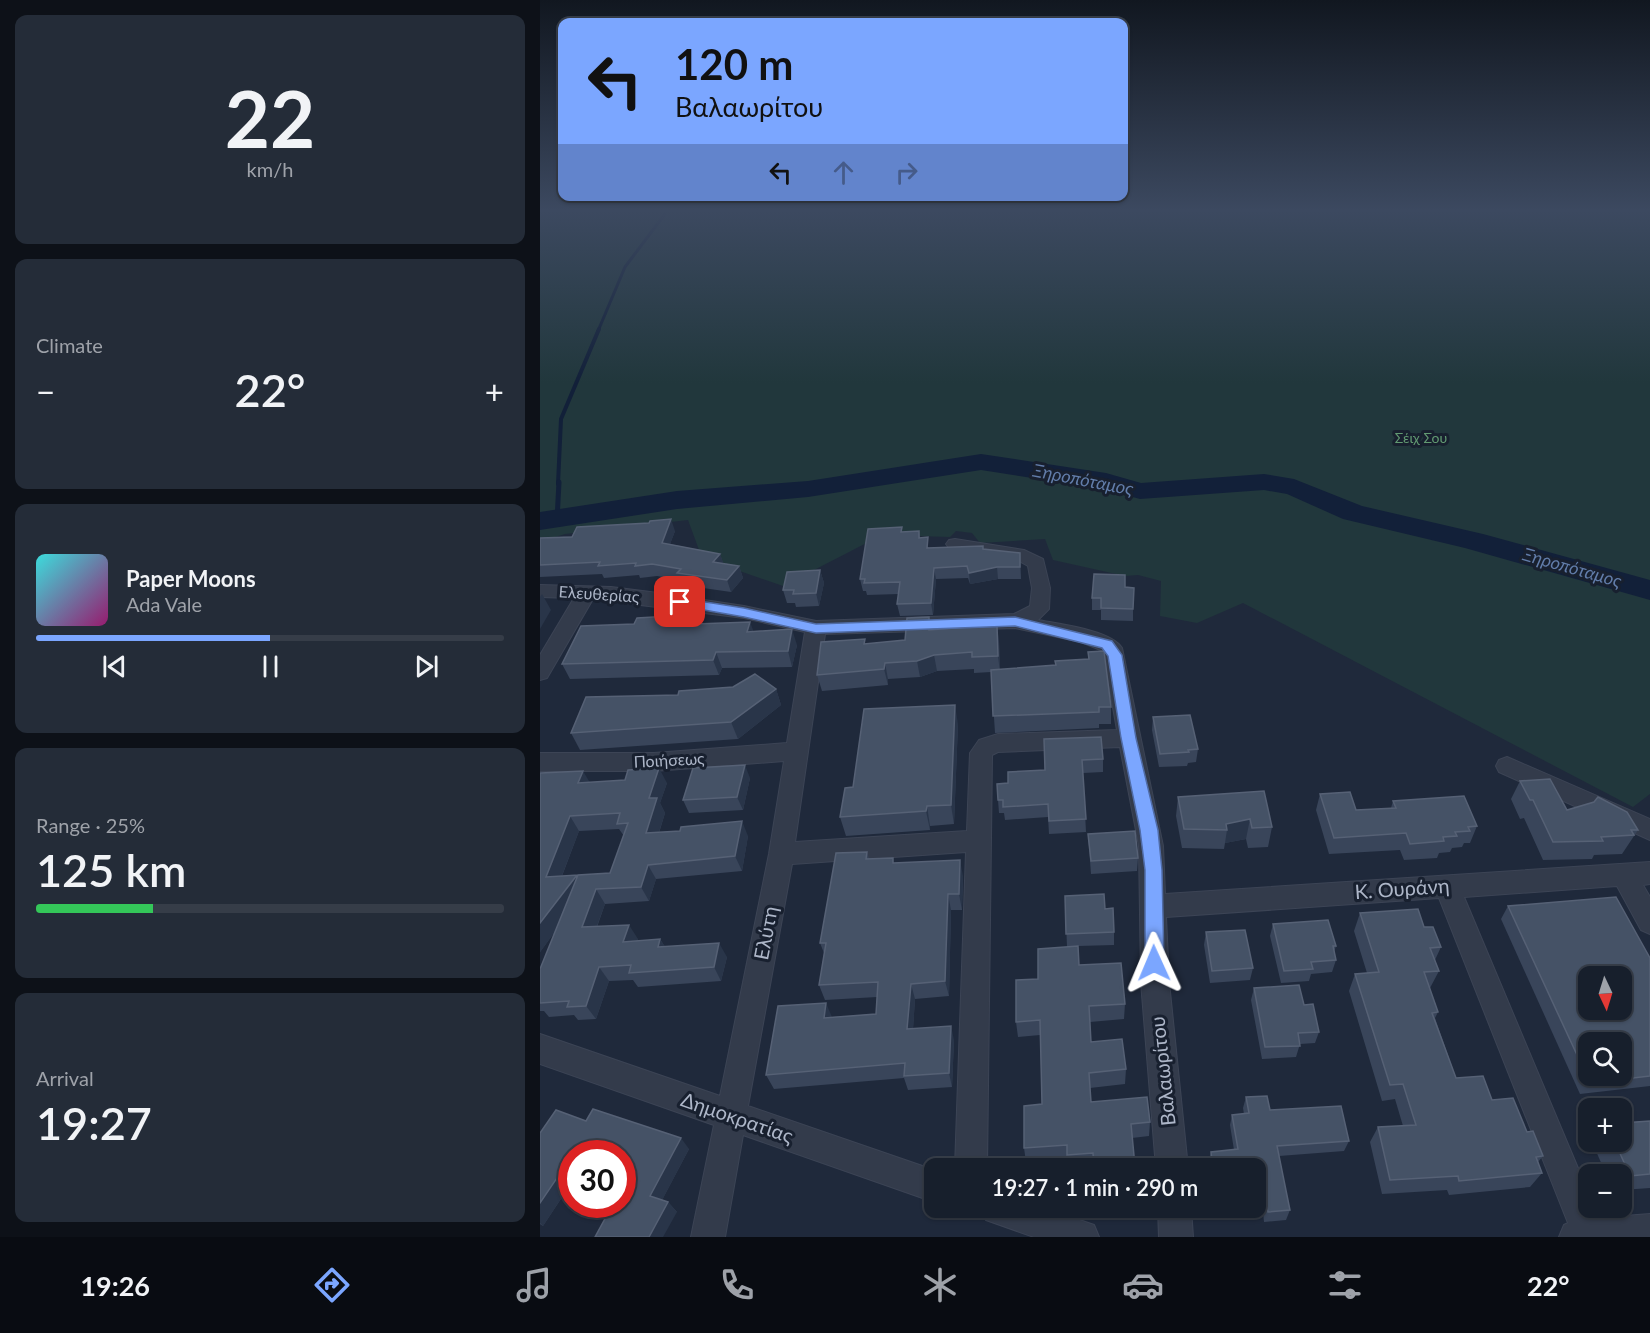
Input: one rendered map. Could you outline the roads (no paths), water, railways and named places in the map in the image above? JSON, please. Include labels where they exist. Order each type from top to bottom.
[{"type":"street","points":[[955,544],[1024,556],[1036,561],[1040,573],[1039,609],[1030,616],[1015,621]]},
{"type":"street","name":"Ελευθερίας","points":[[540,591],[587,592],[744,612],[816,628],[1015,621]]},
{"type":"street","points":[[540,673],[587,592]]},
{"type":"street","name":"Βαλαωρίτου","points":[[1015,621],[1043,630],[1086,637],[1112,648],[1149,830],[1154,906],[1155,982],[1171,1158]]},
{"type":"street","name":"Ελύτη","points":[[708,1237],[781,854],[816,628]]},
{"type":"street","points":[[971,1158],[982,750],[998,742],[1129,738]]},
{"type":"street","name":"Ποιήσεως","points":[[540,762],[654,762],[798,751]]},
{"type":"street","points":[[1508,766],[1650,830]]},
{"type":"street","points":[[781,854],[978,841]]},
{"type":"street","name":"Κ. Ουράνη","points":[[1154,906],[1650,873]]},
{"type":"street","points":[[1624,875],[1650,922]]},
{"type":"street","points":[[1447,886],[1583,1236],[1650,1231]]},
{"type":"street","name":"Δημοκρατίας","points":[[540,1049],[924,1183]]},
{"type":"street","points":[[1027,1218],[1082,1237]]},
{"type":"street","points":[[1175,1218],[1176,1237]]},
{"type":"waterway","points":[[598,331],[625,268]]},
{"type":"waterway","points":[[558,484],[561,419],[599,329]]},
{"type":"waterway","name":"Ξηροπόταμος","points":[[540,521],[677,500],[808,489],[981,462],[1106,481],[1140,491],[1207,488],[1264,482],[1294,487],[1353,513],[1472,540],[1650,590]]},
{"type":"waterway","points":[[557,520],[559,482]]},
{"type":"park label","name":"Σέιχ Σου","points":[[1421,438]]}]
